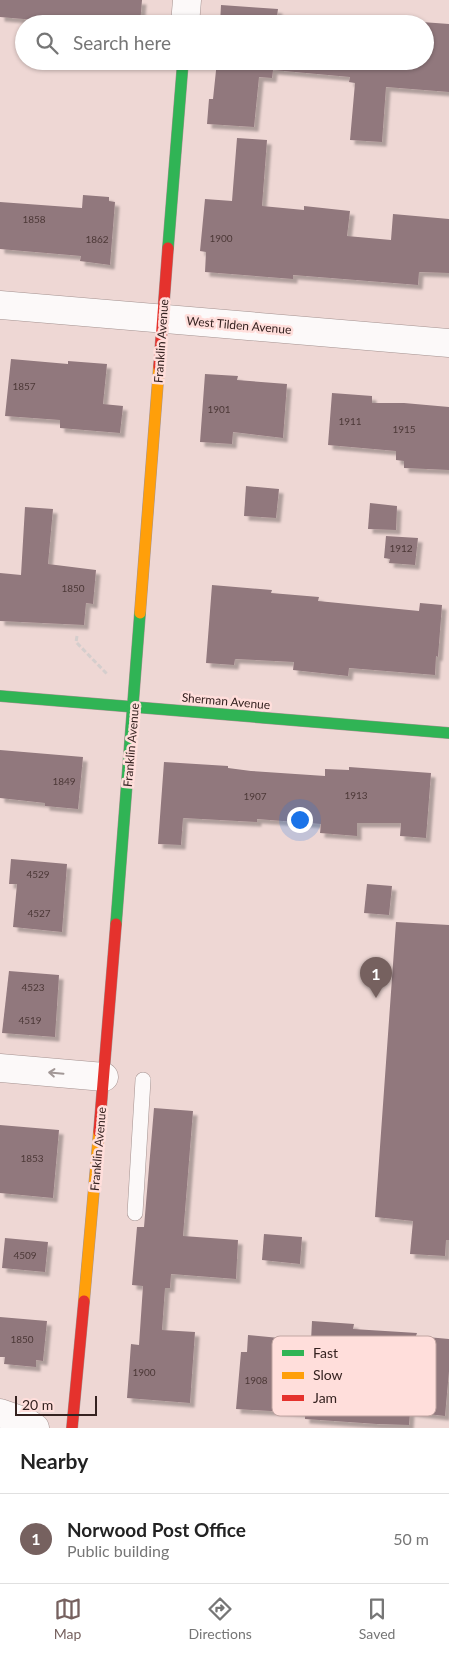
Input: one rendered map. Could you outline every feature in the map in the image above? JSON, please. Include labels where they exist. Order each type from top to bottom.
[{"type":"street","points":[[186,15],[187,0]]},
{"type":"street","name":"Franklin Avenue","points":[[72,1428],[104,1077],[134,708],[181,70]]},
{"type":"street","name":"West Tilden Avenue","points":[[0,305],[449,343]]},
{"type":"street","name":"Sherman Avenue","points":[[0,696],[449,733]]},
{"type":"street","points":[[0,1068],[104,1077]]},
{"type":"street","points":[[0,1413],[26,1422],[35,1428]]},
{"type":"lane","points":[[135,1213],[143,1080]]},
{"type":"path","points":[[78,636],[76,642],[107,674]]},
{"type":"building","points":[[0,0],[142,0],[141,15],[15,15],[15,18],[0,17]]},
{"type":"building","points":[[221,5],[278,9],[277,15],[220,15]]},
{"type":"building","points":[[434,23],[449,24],[449,92],[386,87],[382,142],[350,140],[355,83],[349,82],[350,77],[273,70],[434,70]]},
{"type":"building","points":[[216,70],[273,70],[272,78],[259,77],[254,127],[207,124],[209,99],[213,99]]},
{"type":"building","points":[[237,138],[267,140],[262,206],[304,210],[304,206],[350,211],[347,236],[391,240],[393,214],[449,219],[449,273],[419,272],[418,285],[293,275],[293,279],[205,272],[206,252],[200,251],[205,199],[232,201]]},
{"type":"building","points":[[83,195],[109,197],[109,201],[115,202],[110,265],[80,261],[81,256],[0,249],[0,202],[82,208]]},
{"type":"building","points":[[11,359],[68,364],[68,361],[107,364],[103,404],[123,406],[120,433],[60,428],[60,420],[5,416]]},
{"type":"building","points":[[205,374],[238,376],[237,380],[287,384],[283,438],[233,432],[232,444],[200,442]]},
{"type":"building","points":[[332,393],[372,396],[372,403],[404,403],[449,407],[449,470],[404,468],[404,461],[396,460],[396,451],[328,445]]},
{"type":"building","points":[[246,486],[279,489],[276,518],[244,516]]},
{"type":"building","points":[[370,503],[397,506],[396,530],[368,529]]},
{"type":"building","points":[[25,507],[53,509],[48,564],[96,570],[93,604],[86,603],[84,625],[0,621],[0,573],[21,575]]},
{"type":"building","points":[[386,536],[418,538],[415,565],[389,563],[390,559],[384,558]]},
{"type":"building","points":[[212,585],[272,590],[271,593],[319,597],[318,601],[419,611],[420,603],[442,605],[435,675],[349,668],[348,676],[293,670],[294,662],[235,659],[234,665],[206,663]]},
{"type":"building","points":[[0,750],[83,757],[78,809],[45,806],[45,803],[0,798]]},
{"type":"building","points":[[164,762],[228,766],[228,768],[251,771],[325,776],[325,769],[349,770],[349,767],[431,773],[426,838],[400,836],[401,823],[357,823],[357,836],[320,833],[321,824],[257,819],[257,822],[183,818],[181,845],[158,844]]},
{"type":"building","points":[[11,859],[67,864],[62,932],[13,927],[17,884],[9,884]]},
{"type":"building","points":[[367,884],[392,886],[389,915],[364,913]]},
{"type":"building","points":[[396,922],[449,925],[449,1240],[446,1240],[445,1256],[410,1254],[413,1221],[375,1217]]},
{"type":"building","points":[[9,971],[59,975],[55,1037],[2,1033]]},
{"type":"building","points":[[154,1108],[193,1111],[183,1236],[238,1240],[236,1279],[171,1274],[170,1288],[165,1288],[162,1330],[195,1332],[190,1403],[127,1398],[131,1344],[139,1345],[143,1286],[132,1285],[137,1227],[144,1227]]},
{"type":"building","points":[[0,1125],[59,1130],[53,1198],[0,1193]]},
{"type":"building","points":[[264,1234],[302,1237],[300,1264],[262,1260]]},
{"type":"building","points":[[5,1238],[48,1242],[45,1272],[2,1268]]},
{"type":"building","points":[[0,1317],[47,1321],[43,1361],[36,1360],[36,1367],[4,1364],[5,1357],[0,1357]]},
{"type":"building","points":[[312,1321],[354,1324],[353,1329],[417,1333],[416,1336],[311,1336]]},
{"type":"building","points":[[248,1335],[272,1337],[272,1411],[236,1409],[241,1352],[247,1352]]},
{"type":"building","points":[[436,1338],[449,1339],[449,1371],[445,1416],[436,1415]]},
{"type":"building","points":[[305,1416],[410,1416],[409,1425],[305,1419]]},
{"type":"traffic: fast","points":[[168,248],[182,70]]},
{"type":"traffic: fast","points":[[116,924],[140,613]]},
{"type":"traffic: fast","points":[[0,696],[449,733]]},
{"type":"traffic: slow","points":[[140,613],[159,367]]},
{"type":"traffic: slow","points":[[84,1301],[99,1132]]},
{"type":"traffic: jam","points":[[159,367],[168,248]]},
{"type":"traffic: jam","points":[[99,1132],[116,924]]},
{"type":"traffic: jam","points":[[72,1428],[84,1301]]},
{"type":"place","name":"Norwood Post Office","points":[[376,998]]}]
